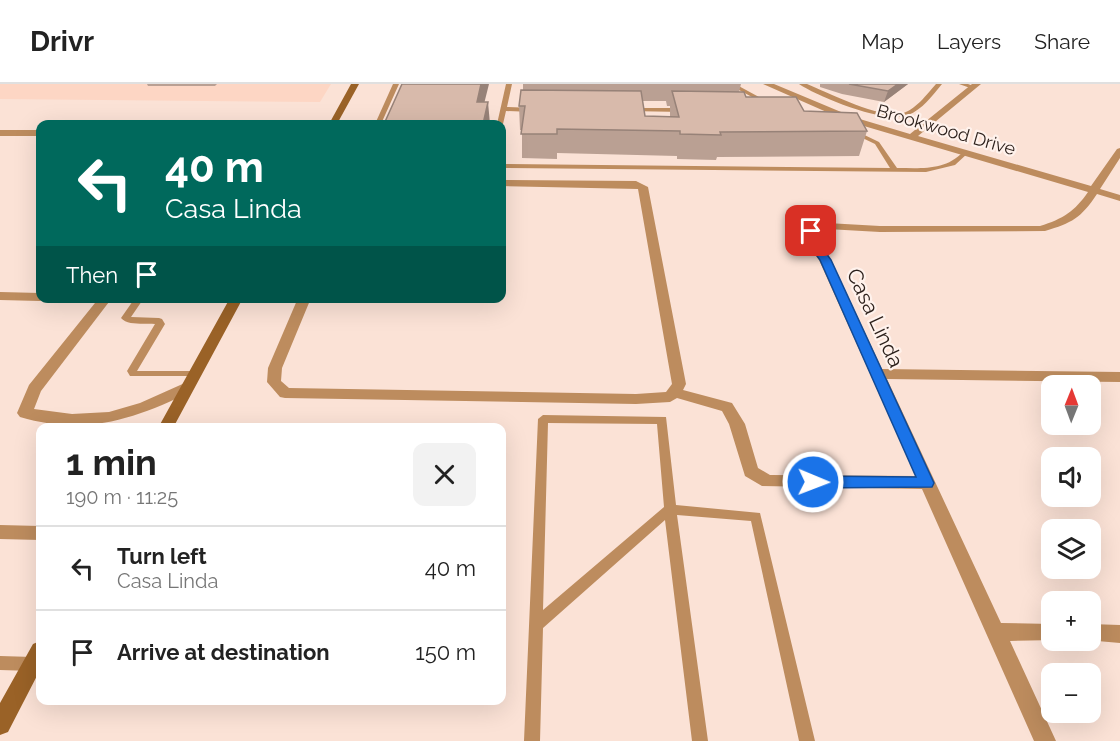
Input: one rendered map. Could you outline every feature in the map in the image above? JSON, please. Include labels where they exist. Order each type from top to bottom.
[{"type":"main road","points":[[335,120],[355,84]]},
{"type":"main road","points":[[168,423],[234,303]]},
{"type":"main road","points":[[0,724],[36,660]]},
{"type":"street","name":"Brookwood Drive","points":[[767,84],[798,102],[1120,198]]},
{"type":"street","points":[[911,137],[975,85]]},
{"type":"street","points":[[0,133],[36,133]]},
{"type":"street","name":"Casa Linda","points":[[1045,741],[825,260],[810,239],[811,231],[827,225],[880,229],[1041,229],[1054,227],[1075,216],[1120,152]]},
{"type":"street","points":[[303,303],[275,368],[274,382],[285,393],[636,399],[670,396],[679,384],[643,187],[636,184],[506,183]]},
{"type":"street","points":[[0,296],[36,297]]},
{"type":"street","points":[[102,303],[34,389],[25,412],[59,420],[103,420],[140,410],[191,381]]},
{"type":"street","points":[[878,374],[1120,377]]},
{"type":"street","points":[[673,392],[727,407],[737,424],[752,472],[768,481],[926,483]]},
{"type":"street","points":[[103,420],[110,423]]},
{"type":"street","points":[[0,532],[36,533]]},
{"type":"street","points":[[995,632],[1041,633]]},
{"type":"street","points":[[1101,633],[1120,634]]},
{"type":"lane","points":[[380,120],[396,84]]},
{"type":"lane","points":[[501,120],[509,84]]},
{"type":"lane","points":[[731,84],[779,109]]},
{"type":"lane","points":[[802,84],[888,116],[901,116],[923,100],[939,84]]},
{"type":"lane","points":[[962,84],[975,85]]},
{"type":"lane","points":[[503,110],[537,110]]},
{"type":"lane","points":[[627,110],[687,110]]},
{"type":"lane","points":[[759,111],[769,110]]},
{"type":"lane","points":[[840,128],[861,134],[877,143],[895,170]]},
{"type":"lane","points":[[506,166],[926,170],[947,168],[958,162],[965,153]]},
{"type":"lane","points":[[136,303],[126,318],[128,320],[159,321],[160,324],[132,371],[134,374],[191,381]]},
{"type":"lane","points":[[532,741],[543,419],[662,420],[670,509],[700,741]]},
{"type":"lane","points":[[536,625],[670,509],[756,517],[807,741]]},
{"type":"lane","points":[[0,663],[36,658]]},
{"type":"shaded area","points":[[0,84],[331,84],[320,102],[0,99]]},
{"type":"building","points":[[402,84],[481,84],[477,102],[488,102],[484,120],[386,120]]},
{"type":"building","points":[[849,84],[898,84],[888,91]]},
{"type":"building","points":[[521,90],[641,91],[645,116],[679,117],[672,91],[744,92],[746,97],[796,97],[804,111],[857,113],[867,131],[720,132],[721,135],[680,134],[680,131],[557,129],[557,134],[521,134],[525,106],[519,106]]},
{"type":"route","points":[[811,231],[810,239],[825,260],[926,483],[813,482]]}]
